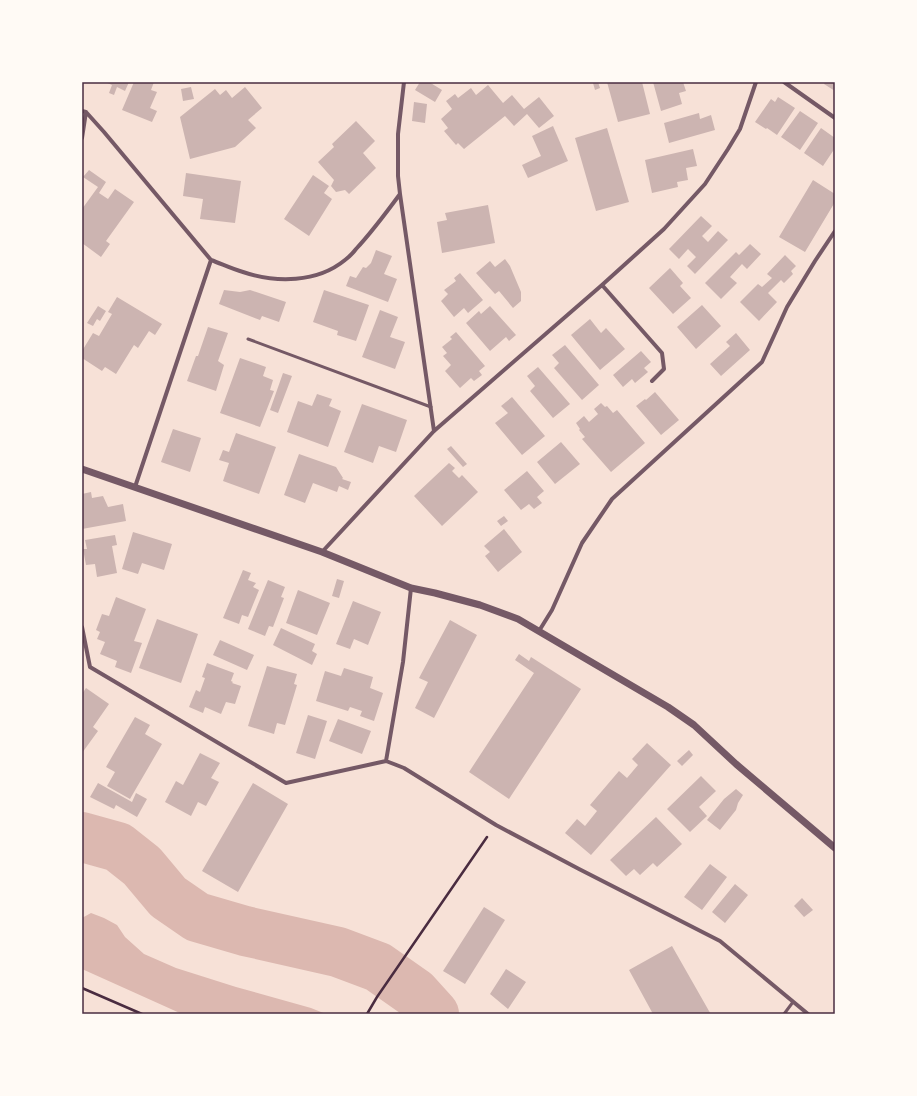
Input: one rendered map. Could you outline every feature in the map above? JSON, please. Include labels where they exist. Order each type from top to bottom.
[{"type":"street","points":[[404,82],[398,134],[398,176],[434,431]]},
{"type":"street","points":[[322,552],[434,431],[664,229],[705,184],[740,128],[756,82]]},
{"type":"street","points":[[784,82],[835,118]]},
{"type":"street","points":[[84,112],[211,260],[243,272],[289,280],[307,278],[329,271],[345,260],[369,236],[400,194]]},
{"type":"street","points":[[82,138],[84,112]]},
{"type":"street","points":[[539,631],[552,610],[582,543],[612,499],[762,362],[787,307],[835,231]]},
{"type":"street","points":[[135,487],[211,260]]},
{"type":"street","points":[[602,285],[662,353],[664,369],[652,381]]},
{"type":"street","points":[[82,469],[322,552],[411,588],[435,593],[501,612],[518,619],[668,707],[694,725],[736,764],[835,848]]},
{"type":"street","points":[[386,761],[404,662],[411,588]]},
{"type":"street","points":[[82,627],[90,668],[286,783],[386,761],[404,768],[496,824],[579,869],[720,941],[808,1014]]},
{"type":"lane","points":[[248,340],[431,407]]},
{"type":"lane","points":[[784,1014],[792,1002]]},
{"type":"path","points":[[367,1014],[377,997],[496,824]]},
{"type":"path","points":[[82,988],[142,1014]]},
{"type":"shaded area","points":[[91,913],[117,925],[125,937],[144,954],[176,968],[311,1008],[326,1014],[182,1014],[82,969],[82,918]]},
{"type":"building","points":[[105,82],[129,82],[125,91],[117,87],[114,95],[109,93],[112,85]]},
{"type":"building","points":[[134,82],[154,82],[151,90],[157,92],[150,108],[157,111],[152,122],[122,110]]},
{"type":"building","points":[[420,82],[429,82],[442,90],[435,102],[415,90]]},
{"type":"building","points":[[598,82],[600,88],[595,90],[593,83]]},
{"type":"building","points":[[607,82],[642,82],[650,114],[618,122]]},
{"type":"building","points":[[653,82],[683,82],[686,91],[679,93],[682,104],[661,111]]},
{"type":"building","points":[[825,82],[835,82],[835,91],[824,84]]},
{"type":"building","points":[[488,85],[503,103],[512,95],[524,109],[539,97],[554,116],[539,128],[527,114],[514,126],[505,116],[464,149],[458,143],[456,145],[444,131],[448,128],[441,119],[452,109],[446,101],[455,94],[458,98],[471,88],[476,95]]},
{"type":"building","points":[[191,87],[194,99],[183,101],[181,89]]},
{"type":"building","points":[[245,87],[262,108],[248,120],[256,128],[235,147],[190,159],[180,117],[215,89],[220,95],[226,90],[232,98]]},
{"type":"building","points":[[778,97],[795,108],[777,135],[755,122],[771,99],[775,102]]},
{"type":"building","points":[[414,102],[427,104],[425,123],[412,121]]},
{"type":"building","points":[[800,111],[818,123],[800,150],[781,137]]},
{"type":"building","points":[[699,113],[700,119],[711,115],[715,130],[669,143],[664,123]]},
{"type":"building","points":[[356,121],[375,141],[363,153],[376,168],[349,194],[345,190],[336,192],[331,186],[334,180],[318,162],[334,147],[332,144]]},
{"type":"building","points":[[553,126],[568,161],[528,178],[522,165],[541,156],[532,136]]},
{"type":"building","points":[[607,128],[629,202],[596,211],[575,138]]},
{"type":"building","points":[[821,128],[835,138],[835,148],[823,166],[804,153]]},
{"type":"building","points":[[693,149],[697,166],[686,168],[688,180],[677,182],[678,187],[652,193],[645,160]]},
{"type":"building","points":[[89,170],[106,182],[99,193],[108,199],[115,189],[134,202],[106,241],[110,244],[101,257],[82,243],[82,209],[98,187],[83,177]]},
{"type":"building","points":[[186,173],[241,181],[235,223],[200,219],[203,199],[183,196]]},
{"type":"building","points":[[313,175],[329,186],[324,193],[332,199],[309,236],[284,219]]},
{"type":"building","points":[[813,180],[835,194],[835,202],[805,252],[779,237]]},
{"type":"building","points":[[488,205],[495,243],[442,253],[437,222],[447,220],[445,213]]},
{"type":"building","points":[[701,216],[712,226],[702,236],[708,242],[718,231],[728,240],[695,274],[687,266],[696,257],[688,249],[679,259],[669,249]]},
{"type":"building","points":[[750,244],[761,254],[747,269],[742,264],[730,277],[737,283],[721,299],[705,283],[736,252],[739,255]]},
{"type":"building","points":[[376,250],[392,256],[384,274],[397,279],[388,302],[346,286],[350,276],[356,278],[363,267],[366,268],[371,263]]},
{"type":"building","points":[[785,255],[796,266],[791,271],[793,274],[784,283],[781,280],[768,293],[777,302],[759,321],[740,302],[758,284],[762,287],[772,278],[767,274]]},
{"type":"building","points":[[505,259],[510,266],[521,292],[521,301],[513,308],[499,291],[495,294],[476,273],[490,261],[495,267]]},
{"type":"building","points":[[670,268],[683,283],[680,286],[691,298],[673,314],[649,288]]},
{"type":"building","points":[[460,273],[483,300],[468,313],[464,308],[454,317],[441,301],[448,294],[444,290],[456,281],[454,278]]},
{"type":"building","points":[[224,290],[240,292],[250,290],[286,302],[279,322],[262,316],[260,320],[219,304]]},
{"type":"building","points":[[324,290],[369,305],[356,341],[337,335],[338,331],[313,322]]},
{"type":"building","points":[[117,297],[162,324],[155,335],[149,331],[138,348],[134,345],[116,374],[105,367],[102,371],[82,358],[82,351],[93,333],[99,336],[112,314],[108,312]]},
{"type":"building","points":[[702,305],[721,326],[696,349],[677,327]]},
{"type":"building","points":[[98,306],[106,311],[100,321],[97,319],[93,326],[87,323]]},
{"type":"building","points":[[490,306],[516,335],[509,341],[506,337],[490,351],[466,323],[479,311],[481,314]]},
{"type":"building","points":[[380,310],[398,317],[390,337],[405,342],[395,369],[362,357]]},
{"type":"building","points":[[590,319],[601,333],[606,328],[625,349],[600,370],[571,335]]},
{"type":"building","points":[[208,327],[228,333],[218,361],[224,365],[216,391],[187,381]]},
{"type":"building","points":[[456,332],[485,366],[479,371],[482,375],[474,381],[471,378],[460,388],[445,371],[451,365],[443,356],[447,353],[442,347],[452,339],[450,337]]},
{"type":"building","points":[[736,333],[750,350],[721,376],[710,364],[730,346],[726,342]]},
{"type":"building","points":[[565,345],[599,385],[582,400],[554,368],[559,363],[552,355]]},
{"type":"building","points":[[641,351],[651,362],[644,368],[648,372],[635,383],[632,379],[623,387],[613,375]]},
{"type":"building","points":[[240,358],[266,367],[263,376],[273,380],[270,390],[274,391],[260,427],[220,413]]},
{"type":"building","points":[[538,367],[570,404],[553,418],[530,391],[535,386],[527,376]]},
{"type":"building","points":[[283,373],[292,376],[278,413],[270,410]]},
{"type":"building","points":[[655,392],[679,420],[661,435],[636,406]]},
{"type":"building","points":[[317,394],[332,399],[329,406],[341,411],[328,447],[287,432],[298,401],[312,406]]},
{"type":"building","points":[[512,397],[545,436],[522,455],[495,423],[508,413],[501,406]]},
{"type":"building","points":[[601,403],[605,407],[607,406],[613,413],[617,410],[645,443],[611,472],[582,439],[585,437],[579,430],[580,429],[576,423],[584,416],[589,422],[598,414],[594,409]]},
{"type":"building","points":[[362,404],[407,420],[396,452],[379,446],[373,463],[344,452]]},
{"type":"building","points":[[173,429],[201,438],[190,472],[161,462]]},
{"type":"building","points":[[236,433],[276,447],[259,494],[223,481],[229,463],[219,460],[223,450],[229,452]]},
{"type":"building","points":[[561,442],[580,464],[555,484],[537,462]]},
{"type":"building","points":[[451,446],[467,464],[463,467],[447,449]]},
{"type":"building","points":[[299,454],[336,467],[343,478],[342,479],[351,482],[348,490],[339,486],[337,492],[313,483],[305,503],[284,495]]},
{"type":"building","points":[[449,463],[455,468],[452,471],[459,478],[462,475],[478,492],[442,526],[414,496]]},
{"type":"building","points":[[527,471],[544,491],[537,497],[542,503],[534,509],[529,504],[521,510],[504,490]]},
{"type":"building","points":[[91,492],[92,498],[103,496],[108,507],[123,504],[126,521],[82,529],[82,494]]},
{"type":"building","points":[[504,516],[508,521],[501,526],[497,521]]},
{"type":"building","points":[[504,529],[522,552],[498,572],[485,556],[490,552],[484,546]]},
{"type":"building","points":[[133,532],[172,544],[164,570],[142,563],[138,574],[122,569]]},
{"type":"building","points":[[115,535],[117,545],[112,546],[117,573],[97,577],[95,564],[86,565],[83,549],[87,549],[85,540]]},
{"type":"building","points":[[243,570],[251,573],[248,580],[256,583],[253,587],[259,590],[248,617],[242,615],[239,624],[223,618]]},
{"type":"building","points":[[337,579],[344,581],[339,598],[332,596]]},
{"type":"building","points":[[268,580],[285,587],[281,597],[284,598],[273,627],[269,626],[265,636],[248,629]]},
{"type":"building","points":[[298,590],[330,603],[317,635],[286,623]]},
{"type":"building","points":[[116,597],[146,609],[134,641],[142,643],[131,673],[115,667],[117,661],[100,654],[105,642],[97,639],[100,632],[96,630],[102,614],[109,616]]},
{"type":"building","points":[[353,601],[381,612],[368,645],[354,639],[350,649],[336,644]]},
{"type":"building","points":[[157,619],[198,634],[181,683],[139,668]]},
{"type":"building","points":[[450,620],[477,635],[434,718],[415,708],[428,682],[419,678]]},
{"type":"building","points":[[281,628],[315,644],[312,651],[317,654],[312,665],[273,645]]},
{"type":"building","points":[[220,640],[254,655],[247,670],[213,655]]},
{"type":"building","points":[[519,654],[529,661],[531,657],[581,689],[509,799],[469,772],[534,673],[515,660]]},
{"type":"building","points":[[207,663],[234,673],[231,681],[233,682],[232,683],[241,686],[235,704],[226,702],[221,714],[205,707],[203,713],[189,707],[196,690],[200,692],[205,678],[202,677]]},
{"type":"building","points":[[267,666],[297,674],[294,684],[297,685],[285,725],[277,723],[274,734],[248,726]]},
{"type":"building","points":[[344,668],[373,677],[370,688],[383,693],[374,721],[360,716],[362,711],[350,707],[348,711],[316,701],[325,671],[341,676]]},
{"type":"building","points":[[86,688],[109,704],[93,727],[98,731],[82,753],[82,694]]},
{"type":"building","points":[[308,715],[327,721],[315,759],[296,753]]},
{"type":"building","points":[[135,717],[150,725],[145,734],[162,744],[130,799],[107,786],[115,772],[106,767]]},
{"type":"building","points":[[338,719],[371,731],[362,754],[329,741]]},
{"type":"building","points":[[647,743],[671,765],[591,855],[565,833],[577,819],[585,826],[597,811],[590,805],[619,771],[627,778],[638,765],[632,759]]},
{"type":"building","points":[[689,750],[693,755],[682,766],[677,761]]},
{"type":"building","points":[[200,753],[220,763],[211,778],[219,782],[206,806],[198,802],[191,816],[165,802],[176,781],[183,785]]},
{"type":"building","points":[[701,776],[716,791],[699,807],[707,816],[690,832],[667,809]]},
{"type":"building","points":[[98,783],[132,802],[136,793],[147,799],[137,817],[116,805],[114,809],[90,797]]},
{"type":"building","points":[[253,783],[288,804],[238,892],[202,871]]},
{"type":"building","points":[[736,789],[743,795],[736,810],[720,830],[707,820],[724,799]]},
{"type":"building","points":[[656,817],[682,844],[657,867],[653,863],[640,875],[634,869],[626,876],[610,860]]},
{"type":"building","points":[[710,864],[727,877],[702,910],[684,897]]},
{"type":"building","points":[[735,884],[748,895],[725,923],[712,912]]},
{"type":"building","points":[[802,898],[813,910],[804,917],[794,906]]},
{"type":"building","points":[[484,907],[505,920],[465,984],[443,971]]},
{"type":"building","points":[[672,946],[711,1014],[653,1014],[629,970]]},
{"type":"building","points":[[506,969],[526,982],[508,1009],[490,994]]},
{"type":"waterway","points":[[82,837],[118,847],[142,866],[168,897],[197,917],[245,931],[338,952],[378,967],[415,993],[434,1014]]}]
